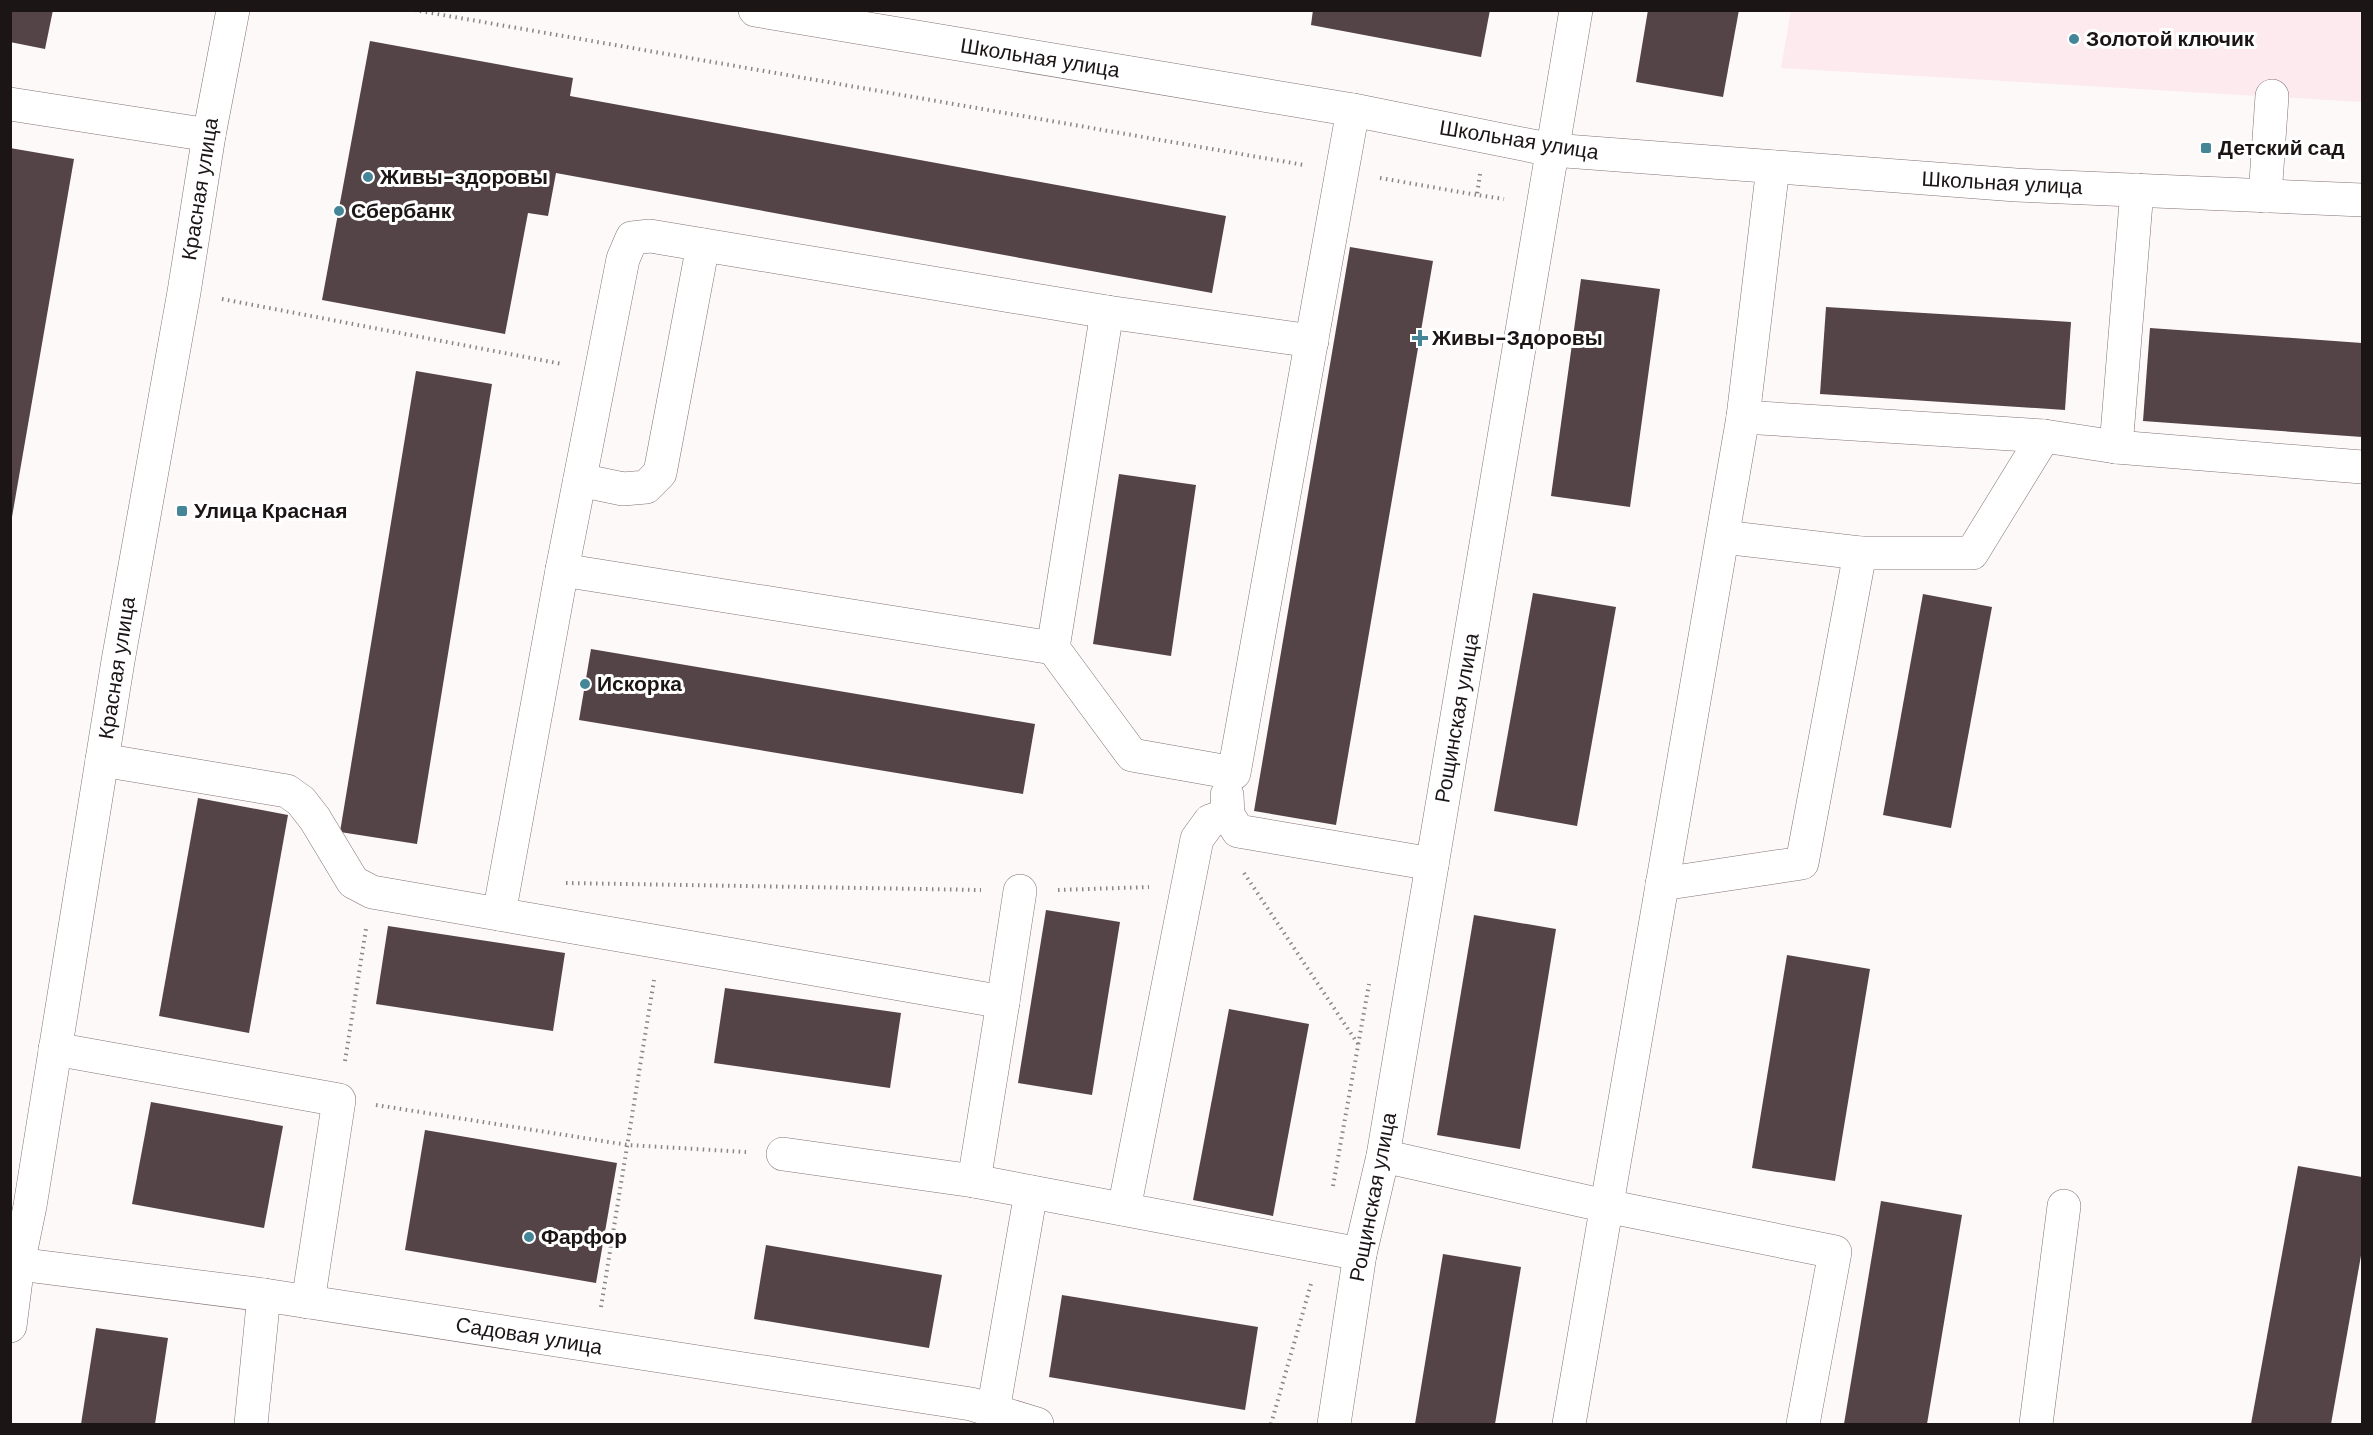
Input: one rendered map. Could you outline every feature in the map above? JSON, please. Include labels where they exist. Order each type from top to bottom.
[{"type":"street","name":"Красная улица","points":[[10,1326],[18,1264],[20,1205],[55,1049],[168,368],[184,292],[208,135],[232,10]]},
{"type":"street","name":"Школьная улица","points":[[755,10],[1353,110],[1552,150],[2016,185],[2362,200]]},
{"type":"street","name":"Рощинская улица","points":[[1334,1425],[1360,1254],[1383,1155],[1576,10]]},
{"type":"street","points":[[2265,196],[2272,96]]},
{"type":"street","points":[[10,104],[208,135]]},
{"type":"street","points":[[1353,110],[1234,773],[1227,796],[1228,815],[1238,831],[1432,864]]},
{"type":"street","points":[[1569,1425],[1743,417],[1773,168]]},
{"type":"street","points":[[2116,447],[2137,190]]},
{"type":"street","points":[[499,914],[562,570],[623,259],[632,238],[650,236],[1107,312],[1312,341]]},
{"type":"street","points":[[580,480],[623,489],[646,487],[660,473],[704,245]]},
{"type":"street","points":[[1053,648],[1107,312]]},
{"type":"street","points":[[1743,417],[2044,436],[2116,447],[2362,467]]},
{"type":"street","points":[[1723,537],[1860,552],[1971,552],[2044,436]]},
{"type":"street","points":[[1662,884],[1802,863],[1860,552]]},
{"type":"street","points":[[562,570],[1053,648],[1132,755],[1234,773]]},
{"type":"street","points":[[102,760],[287,791],[301,801],[315,819],[354,882],[372,892],[1003,1002]]},
{"type":"street","points":[[1124,1209],[1197,839],[1210,821],[1228,815]]},
{"type":"street","points":[[974,1181],[1020,891]]},
{"type":"street","points":[[55,1049],[339,1100],[308,1302]]},
{"type":"street","points":[[783,1154],[974,1181],[1360,1254]]},
{"type":"street","points":[[1383,1155],[1606,1206],[1835,1252],[1803,1425]]},
{"type":"street","points":[[993,1411],[1031,1192]]},
{"type":"street","points":[[2036,1425],[2064,1206]]},
{"type":"street","name":"Садовая улица","points":[[18,1264],[264,1295],[971,1404],[1037,1425]]},
{"type":"street","points":[[251,1425],[264,1295]]},
{"type":"path","points":[[414,10],[1477,195]]},
{"type":"path","points":[[1502,211],[1504,199]]},
{"type":"path","points":[[184,292],[601,371]]},
{"type":"path","points":[[1242,870],[1358,1045]]},
{"type":"path","points":[[565,883],[1020,891],[1188,885]]},
{"type":"path","points":[[372,892],[339,1100],[627,1145],[783,1154]]},
{"type":"path","points":[[595,1346],[661,942]]},
{"type":"path","points":[[1271,1425],[1322,1246],[1371,975]]},
{"type":"shaded area","name":"Золотой ключик","points":[[1791,11],[2362,11],[2362,102],[1781,68]]},
{"type":"building","points":[[10,10],[53,10],[45,49],[10,42]]},
{"type":"building","points":[[1313,10],[1490,10],[1481,57],[1311,25]]},
{"type":"building","points":[[1648,10],[1739,10],[1723,97],[1636,82]]},
{"type":"building","points":[[370,41],[573,78],[570,96],[1226,216],[1212,293],[556,173],[548,216],[528,213],[505,334],[322,300]]},
{"type":"building","points":[[10,148],[74,159],[12,517],[10,517]]},
{"type":"building","points":[[1350,247],[1433,261],[1336,825],[1254,811]]},
{"type":"building","points":[[1581,279],[1660,289],[1630,507],[1551,496]]},
{"type":"building","points":[[1826,307],[2071,322],[2065,410],[1820,394]]},
{"type":"building","points":[[2150,328],[2362,343],[2362,437],[2143,421]]},
{"type":"building","points":[[416,371],[492,384],[417,844],[340,832]]},
{"type":"building","points":[[1119,474],[1196,485],[1171,656],[1093,644]]},
{"type":"building","points":[[1533,593],[1616,607],[1577,826],[1494,811]]},
{"type":"building","points":[[1923,594],[1992,607],[1951,828],[1883,815]]},
{"type":"building","points":[[591,649],[1035,724],[1023,794],[579,720]]},
{"type":"building","points":[[198,798],[288,815],[249,1033],[159,1016]]},
{"type":"building","points":[[1046,910],[1120,922],[1092,1095],[1018,1083]]},
{"type":"building","points":[[1474,915],[1556,929],[1520,1149],[1437,1135]]},
{"type":"building","points":[[388,926],[565,953],[553,1031],[376,1004]]},
{"type":"building","points":[[1787,955],[1870,969],[1835,1181],[1752,1168]]},
{"type":"building","points":[[725,988],[901,1013],[890,1088],[714,1063]]},
{"type":"building","points":[[1229,1009],[1309,1024],[1273,1216],[1193,1200]]},
{"type":"building","points":[[151,1102],[283,1126],[264,1228],[132,1204]]},
{"type":"building","points":[[425,1130],[617,1163],[596,1283],[405,1250]]},
{"type":"building","points":[[2298,1166],[2362,1177],[2362,1250],[2331,1424],[2251,1424]]},
{"type":"building","points":[[1881,1201],[1962,1215],[1927,1424],[1844,1424]]},
{"type":"building","points":[[766,1245],[942,1275],[929,1348],[754,1319]]},
{"type":"building","points":[[1443,1254],[1521,1267],[1495,1424],[1415,1424]]},
{"type":"building","points":[[1062,1295],[1258,1327],[1245,1410],[1049,1377]]},
{"type":"building","points":[[96,1328],[168,1338],[155,1424],[81,1424]]},
{"type":"place","name":"Золотой ключик","points":[[2074,39]]},
{"type":"place","name":"Детский сад","points":[[2206,148]]},
{"type":"place","name":"Живы-здоровы","points":[[368,177]]},
{"type":"place","name":"Сбербанк","points":[[339,211]]},
{"type":"place","name":"Живы-Здоровы","points":[[1420,338]]},
{"type":"place","name":"Улица Красная","points":[[182,511]]},
{"type":"place","name":"Искорка","points":[[585,684]]},
{"type":"place","name":"Фарфор","points":[[529,1237]]}]
